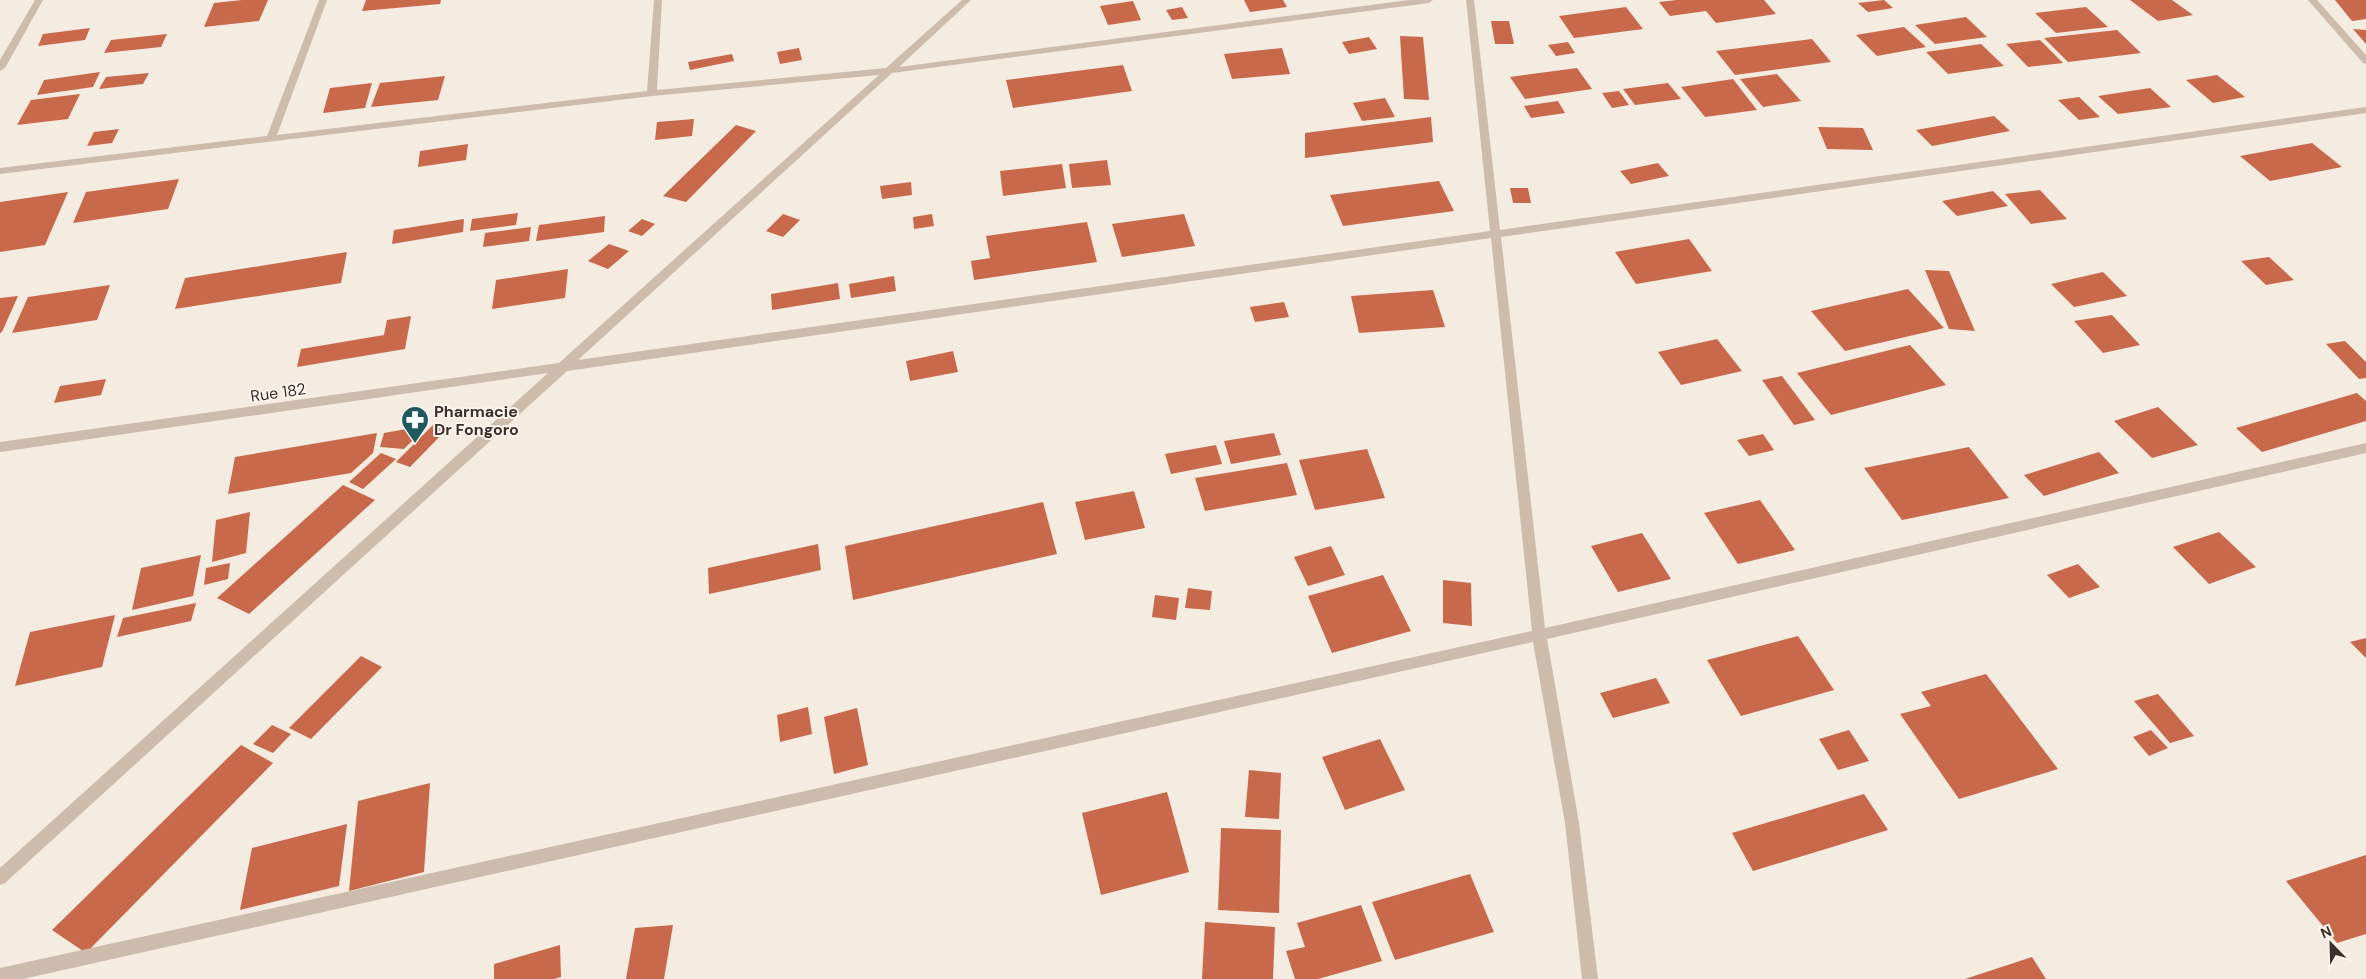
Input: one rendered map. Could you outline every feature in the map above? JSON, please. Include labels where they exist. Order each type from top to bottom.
[{"type":"street","points":[[0,68],[39,0]]},
{"type":"street","points":[[272,138],[324,0]]},
{"type":"street","points":[[652,93],[658,0]]},
{"type":"street","points":[[0,878],[967,0]]},
{"type":"street","points":[[0,171],[652,93],[888,71],[1429,0]]},
{"type":"street","points":[[1470,0],[1539,635],[1572,823],[1590,979]]},
{"type":"street","points":[[2312,0],[2366,61]]},
{"type":"street","name":"Rue 182","points":[[0,447],[2366,110]]},
{"type":"street","points":[[0,976],[1539,635],[2366,448]]},
{"type":"building","points":[[268,0],[259,21],[204,27],[214,3]]},
{"type":"building","points":[[366,0],[441,0],[440,4],[362,11]]},
{"type":"building","points":[[1244,0],[1283,0],[1287,7],[1250,12]]},
{"type":"building","points":[[1677,0],[1764,0],[1776,14],[1716,23],[1706,11],[1670,16],[1659,2]]},
{"type":"building","points":[[1884,0],[1893,8],[1868,12],[1858,3]]},
{"type":"building","points":[[2130,0],[2172,0],[2193,15],[2158,21]]},
{"type":"building","points":[[2335,0],[2366,0],[2366,19],[2352,21]]},
{"type":"building","points":[[1133,1],[1141,20],[1108,25],[1100,6]]},
{"type":"building","points":[[1182,7],[1188,18],[1172,20],[1166,10]]},
{"type":"building","points":[[1626,7],[1643,29],[1574,38],[1559,16]]},
{"type":"building","points":[[2086,7],[2108,27],[2056,33],[2035,13]]},
{"type":"building","points":[[1966,17],[1987,37],[1935,44],[1915,25]]},
{"type":"building","points":[[1491,21],[1509,21],[1514,44],[1495,44]]},
{"type":"building","points":[[1904,27],[1926,47],[1877,56],[1856,35]]},
{"type":"building","points":[[90,28],[85,40],[38,46],[43,34]]},
{"type":"building","points":[[2353,29],[2366,30],[2366,44]]},
{"type":"building","points":[[2117,30],[2141,53],[2068,62],[2044,38]]},
{"type":"building","points":[[167,34],[161,47],[104,53],[111,40]]},
{"type":"building","points":[[1400,36],[1423,37],[1429,100],[1404,99]]},
{"type":"building","points":[[1369,37],[1377,49],[1349,54],[1342,42]]},
{"type":"building","points":[[1812,39],[1831,62],[1735,75],[1716,51]]},
{"type":"building","points":[[2040,40],[2063,63],[2028,67],[2006,44]]},
{"type":"building","points":[[1568,42],[1575,53],[1556,56],[1548,45]]},
{"type":"building","points":[[1981,44],[2004,66],[1948,74],[1926,52]]},
{"type":"building","points":[[799,48],[802,60],[780,64],[777,52]]},
{"type":"building","points":[[1282,48],[1290,74],[1232,79],[1224,54]]},
{"type":"building","points":[[732,54],[734,61],[690,70],[688,62]]},
{"type":"building","points":[[1123,65],[1132,91],[1013,108],[1006,80]]},
{"type":"building","points":[[1577,68],[1592,89],[1525,99],[1510,77]]},
{"type":"building","points":[[100,72],[93,87],[37,95],[44,80]]},
{"type":"building","points":[[149,73],[143,84],[99,89],[106,77]]},
{"type":"building","points":[[1777,74],[1801,101],[1763,107],[1740,79]]},
{"type":"building","points":[[2217,75],[2245,97],[2213,103],[2186,80]]},
{"type":"building","points":[[445,76],[438,100],[371,107],[380,83]]},
{"type":"building","points":[[1733,79],[1757,110],[1705,117],[1681,87]]},
{"type":"building","points":[[372,83],[365,108],[323,113],[330,88]]},
{"type":"building","points":[[1668,83],[1681,99],[1635,105],[1623,89]]},
{"type":"building","points":[[2150,88],[2171,107],[2118,114],[2098,96]]},
{"type":"building","points":[[1619,91],[1629,105],[1612,108],[1602,93]]},
{"type":"building","points":[[80,94],[68,119],[17,125],[31,100]]},
{"type":"building","points":[[2079,97],[2100,117],[2079,120],[2058,100]]},
{"type":"building","points":[[1385,98],[1395,117],[1362,121],[1353,103]]},
{"type":"building","points":[[1558,101],[1565,113],[1531,118],[1524,106]]},
{"type":"building","points":[[1994,116],[2010,131],[1932,146],[1916,130]]},
{"type":"building","points":[[1431,117],[1433,142],[1305,158],[1305,133]]},
{"type":"building","points":[[694,119],[692,136],[655,140],[657,122]]},
{"type":"building","points":[[736,125],[756,131],[686,202],[663,196]]},
{"type":"building","points":[[1818,127],[1863,128],[1873,150],[1827,149]]},
{"type":"building","points":[[119,129],[112,143],[87,146],[94,132]]},
{"type":"building","points":[[2312,143],[2342,167],[2270,181],[2240,156]]},
{"type":"building","points":[[468,144],[466,160],[418,167],[420,151]]},
{"type":"building","points":[[1107,160],[1111,185],[1072,188],[1069,164]]},
{"type":"building","points":[[1658,163],[1669,176],[1631,184],[1620,171]]},
{"type":"building","points":[[1062,164],[1066,188],[1003,196],[1000,171]]},
{"type":"building","points":[[179,179],[168,209],[73,223],[86,192]]},
{"type":"building","points":[[1439,181],[1454,211],[1343,226],[1330,195]]},
{"type":"building","points":[[911,182],[912,195],[882,199],[880,186]]},
{"type":"building","points":[[1510,188],[1528,188],[1531,203],[1513,203]]},
{"type":"building","points":[[2040,190],[2067,219],[2031,224],[2005,194]]},
{"type":"building","points":[[1993,191],[2008,206],[1957,216],[1942,201]]},
{"type":"building","points":[[68,192],[45,245],[0,252],[0,202]]},
{"type":"building","points":[[518,213],[516,225],[470,231],[472,219]]},
{"type":"building","points":[[783,214],[800,220],[783,237],[766,231]]},
{"type":"building","points":[[932,214],[934,226],[914,229],[913,217]]},
{"type":"building","points":[[1184,214],[1195,246],[1122,257],[1112,224]]},
{"type":"building","points":[[605,216],[604,232],[536,241],[539,225]]},
{"type":"building","points":[[464,219],[463,232],[392,244],[394,230]]},
{"type":"building","points":[[642,219],[655,224],[642,236],[628,231]]},
{"type":"building","points":[[1087,222],[1097,262],[974,280],[971,261],[990,258],[986,236]]},
{"type":"building","points":[[531,227],[529,241],[483,247],[485,233]]},
{"type":"building","points":[[1689,239],[1712,271],[1636,284],[1615,252]]},
{"type":"building","points":[[609,244],[629,251],[608,269],[588,261]]},
{"type":"building","points":[[347,252],[341,283],[175,309],[185,278]]},
{"type":"building","points":[[2269,257],[2294,280],[2266,285],[2241,261]]},
{"type":"building","points":[[568,269],[565,298],[492,309],[496,280]]},
{"type":"building","points":[[1925,270],[1949,271],[1975,331],[1949,329]]},
{"type":"building","points":[[2103,272],[2127,296],[2074,307],[2051,284]]},
{"type":"building","points":[[894,276],[896,291],[851,298],[849,284]]},
{"type":"building","points":[[838,283],[840,299],[772,310],[771,294]]},
{"type":"building","points":[[110,285],[97,320],[12,333],[28,297]]},
{"type":"building","points":[[1908,289],[1944,328],[1845,351],[1811,311]]},
{"type":"building","points":[[1433,290],[1445,327],[1359,333],[1351,296]]},
{"type":"building","points":[[18,296],[2,332],[0,333],[0,298]]},
{"type":"building","points":[[1284,302],[1289,317],[1255,322],[1250,307]]},
{"type":"building","points":[[2112,315],[2140,345],[2103,353],[2074,321]]},
{"type":"building","points":[[411,316],[405,349],[297,367],[301,349],[384,335],[387,320]]},
{"type":"building","points":[[1717,339],[1742,371],[1681,385],[1658,352]]},
{"type":"building","points":[[2345,341],[2366,362],[2366,378],[2359,379],[2326,344]]},
{"type":"building","points":[[1910,345],[1946,385],[1831,415],[1797,373]]},
{"type":"building","points":[[953,351],[958,372],[910,381],[906,361]]},
{"type":"building","points":[[1782,376],[1815,420],[1794,425],[1762,380]]},
{"type":"building","points":[[106,379],[101,395],[54,403],[60,386]]},
{"type":"building","points":[[2357,393],[2366,401],[2366,421],[2262,452],[2236,428]]},
{"type":"building","points":[[2158,407],[2198,445],[2152,458],[2114,421]]},
{"type":"building","points":[[435,423],[449,427],[410,467],[396,462]]},
{"type":"building","points":[[428,425],[404,449],[380,447],[384,433]]},
{"type":"building","points":[[377,433],[373,453],[351,473],[228,494],[235,457]]},
{"type":"building","points":[[1274,433],[1281,455],[1231,464],[1224,441]]},
{"type":"building","points":[[1763,434],[1774,450],[1749,456],[1737,440]]},
{"type":"building","points":[[1216,445],[1222,464],[1171,474],[1165,454]]},
{"type":"building","points":[[1969,447],[2009,498],[1902,520],[1864,468]]},
{"type":"building","points":[[1367,449],[1385,498],[1315,510],[1299,460]]},
{"type":"building","points":[[2099,452],[2119,473],[2044,496],[2024,475]]},
{"type":"building","points":[[381,453],[396,459],[363,489],[349,482]]},
{"type":"building","points":[[1287,463],[1297,495],[1205,511],[1195,478]]},
{"type":"building","points":[[343,485],[375,500],[249,614],[217,598]]},
{"type":"building","points":[[1134,491],[1145,528],[1085,540],[1075,502]]},
{"type":"building","points":[[1760,500],[1795,550],[1738,564],[1704,513]]},
{"type":"building","points":[[1043,502],[1057,554],[853,600],[845,546]]},
{"type":"building","points":[[250,512],[246,553],[212,562],[216,520]]},
{"type":"building","points":[[2219,532],[2256,567],[2209,584],[2173,547]]},
{"type":"building","points":[[1642,533],[1671,579],[1618,592],[1591,546]]},
{"type":"building","points":[[818,544],[821,570],[709,594],[708,568]]},
{"type":"building","points":[[1331,546],[1345,575],[1308,586],[1294,557]]},
{"type":"building","points":[[201,555],[193,596],[132,610],[141,568]]},
{"type":"building","points":[[230,563],[228,579],[204,585],[206,568]]},
{"type":"building","points":[[2078,564],[2100,587],[2069,598],[2047,575]]},
{"type":"building","points":[[1383,575],[1411,631],[1332,653],[1308,596]]},
{"type":"building","points":[[1443,580],[1471,583],[1472,626],[1443,623]]},
{"type":"building","points":[[1188,588],[1212,591],[1210,610],[1185,608]]},
{"type":"building","points":[[1155,595],[1179,598],[1176,620],[1152,617]]},
{"type":"building","points":[[196,603],[191,621],[117,637],[123,618]]},
{"type":"building","points":[[115,615],[102,667],[15,686],[30,632]]},
{"type":"building","points":[[1798,636],[1834,690],[1741,716],[1707,660]]},
{"type":"building","points":[[2366,638],[2366,658],[2350,642]]},
{"type":"building","points":[[361,656],[382,667],[311,739],[289,728]]},
{"type":"building","points":[[1986,674],[2058,769],[1959,799],[1900,714],[1931,706],[1921,692]]},
{"type":"building","points":[[1656,678],[1670,703],[1613,718],[1600,693]]},
{"type":"building","points":[[2158,694],[2194,736],[2170,743],[2134,701]]},
{"type":"building","points":[[808,707],[812,734],[780,742],[777,715]]},
{"type":"building","points":[[857,708],[868,765],[834,774],[824,717]]},
{"type":"building","points":[[272,725],[291,734],[273,753],[253,744]]},
{"type":"building","points":[[1849,730],[1869,761],[1838,770],[1819,739]]},
{"type":"building","points":[[2151,730],[2168,748],[2149,756],[2133,737]]},
{"type":"building","points":[[1380,739],[1405,790],[1345,810],[1322,757]]},
{"type":"building","points":[[241,745],[273,763],[86,953],[52,930]]},
{"type":"building","points":[[1249,770],[1281,773],[1279,819],[1245,817]]},
{"type":"building","points":[[430,783],[424,872],[349,891],[358,801]]},
{"type":"building","points":[[1167,792],[1189,872],[1101,895],[1082,813]]},
{"type":"building","points":[[1864,794],[1888,830],[1753,871],[1732,833]]},
{"type":"building","points":[[347,824],[339,886],[240,910],[252,848]]},
{"type":"building","points":[[1221,828],[1281,830],[1279,913],[1218,910]]},
{"type":"building","points":[[2366,855],[2366,934],[2337,943],[2286,881]]},
{"type":"building","points":[[1470,874],[1494,932],[1395,960],[1372,902]]},
{"type":"building","points":[[1361,905],[1382,961],[1318,979],[1295,979],[1286,951],[1305,947],[1297,923]]},
{"type":"building","points":[[1205,922],[1275,927],[1273,979],[1202,979]]},
{"type":"building","points":[[673,925],[664,979],[626,979],[635,928]]},
{"type":"building","points":[[560,945],[561,977],[554,979],[494,979],[494,964]]},
{"type":"building","points":[[2032,957],[2046,979],[1965,979]]},
{"type":"place","name":"Pharmacie Dr Fongoro","points":[[415,444]]}]
